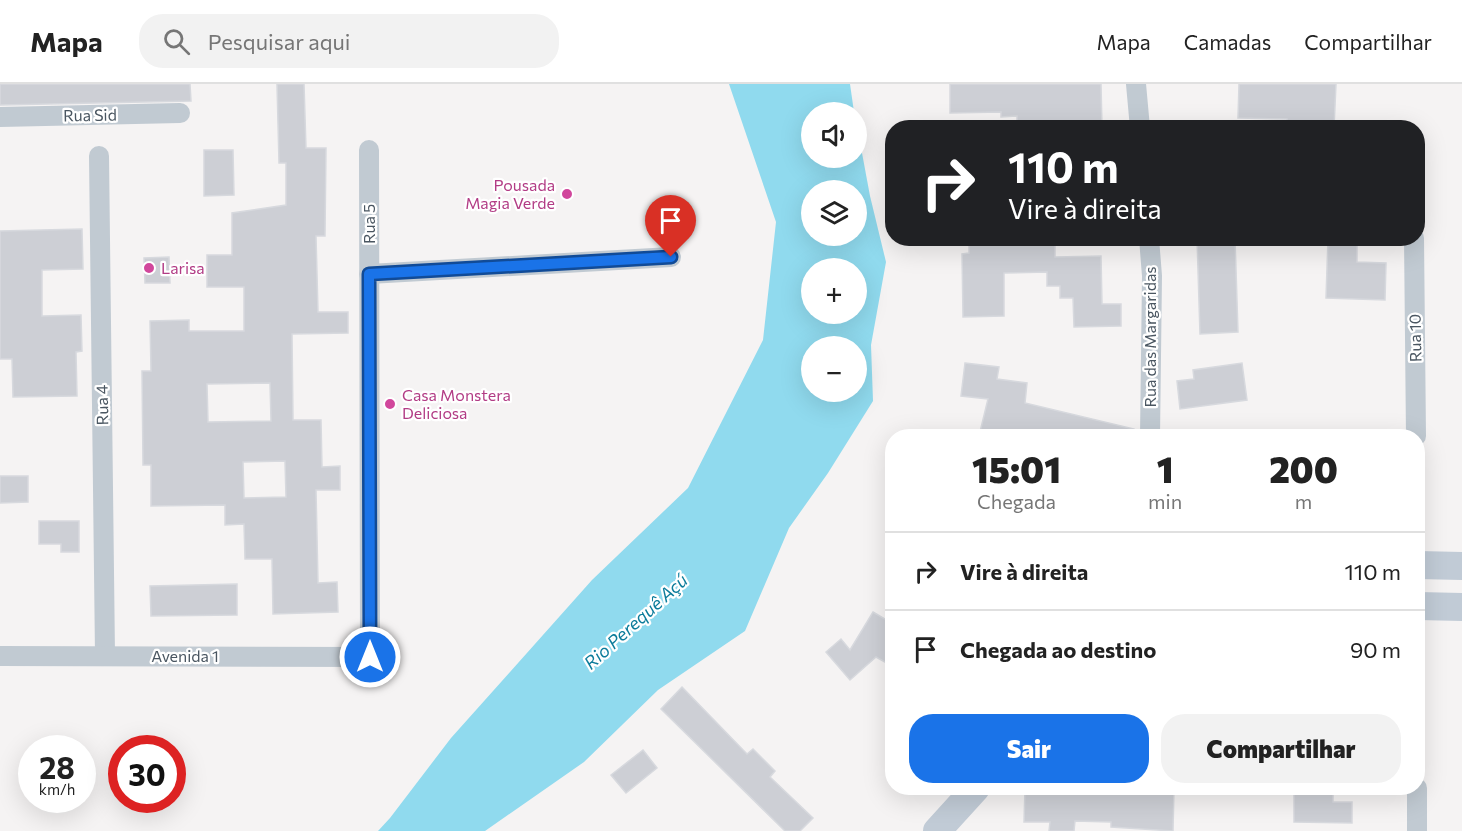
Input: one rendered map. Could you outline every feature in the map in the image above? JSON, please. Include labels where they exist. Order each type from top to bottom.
[{"type":"street","points":[[1136,84],[1139,120]]},
{"type":"street","name":"Rua Sid","points":[[0,117],[180,113]]},
{"type":"street","name":"Rua 5","points":[[369,150],[370,657]]},
{"type":"street","name":"Rua 4","points":[[99,156],[105,655]]},
{"type":"street","name":"Rua das Margaridas","points":[[1150,246],[1152,276],[1150,429]]},
{"type":"street","name":"Rua 10","points":[[1414,246],[1416,429]]},
{"type":"street","points":[[369,274],[671,257]]},
{"type":"street","points":[[1425,565],[1462,566]]},
{"type":"street","points":[[1425,606],[1462,607]]},
{"type":"street","name":"Avenida 1","points":[[0,656],[370,657]]},
{"type":"street","points":[[937,831],[970,795]]},
{"type":"street","points":[[1417,795],[1417,831]]},
{"type":"water","name":"Rio Perequê Açú","points":[[729,84],[850,84],[853,102],[801,102],[801,168],[865,168],[886,262],[871,345],[873,401],[828,473],[789,528],[745,631],[658,690],[584,762],[485,831],[378,831],[451,738],[592,580],[688,488],[763,340],[776,222]]},
{"type":"building","points":[[0,84],[190,84],[191,101],[0,105]]},
{"type":"building","points":[[277,84],[304,84],[306,148],[326,148],[325,236],[316,236],[318,312],[348,312],[348,333],[292,334],[293,420],[321,420],[322,467],[340,466],[340,490],[316,490],[318,583],[337,582],[338,612],[273,614],[272,559],[245,559],[244,524],[225,525],[225,505],[151,506],[151,465],[143,465],[142,371],[151,371],[150,321],[189,320],[189,331],[244,331],[244,287],[207,287],[207,255],[232,255],[232,213],[286,205],[286,163],[279,163]],"holes":[[[270,383],[271,421],[208,422],[207,384]],[[285,461],[286,497],[244,498],[243,462]]]},
{"type":"building","points":[[950,84],[1101,84],[1102,120],[1017,120],[1017,116],[1001,117],[1001,112],[950,113]]},
{"type":"building","points":[[1239,84],[1336,84],[1334,120],[1238,118]]},
{"type":"building","points":[[204,150],[233,150],[234,195],[204,196]]},
{"type":"building","points":[[82,229],[83,269],[42,270],[42,316],[81,315],[82,351],[76,352],[77,396],[13,397],[12,359],[0,359],[0,231]]},
{"type":"building","points":[[969,246],[1055,246],[1055,257],[1101,256],[1102,304],[1121,304],[1121,326],[1074,327],[1073,298],[1060,298],[1060,286],[1047,286],[1047,272],[1004,273],[1004,316],[963,317],[962,254],[969,253]]},
{"type":"building","points":[[1197,246],[1235,246],[1238,332],[1200,334]]},
{"type":"building","points":[[1328,246],[1357,246],[1357,262],[1386,263],[1385,300],[1326,298]]},
{"type":"building","points":[[169,257],[170,283],[145,283],[144,258]]},
{"type":"building","points":[[965,363],[999,367],[997,379],[1027,383],[1025,403],[1134,429],[981,429],[988,399],[961,396]]},
{"type":"building","points":[[1242,363],[1247,400],[1180,409],[1177,381],[1194,379],[1193,370]]},
{"type":"building","points":[[0,476],[28,476],[28,502],[0,503]]},
{"type":"building","points":[[39,521],[79,521],[79,552],[61,552],[61,544],[39,544]]},
{"type":"building","points":[[237,584],[237,615],[151,616],[150,586]]},
{"type":"building","points":[[873,612],[885,619],[885,662],[876,657],[850,680],[826,652],[841,639],[850,650]]},
{"type":"building","points":[[682,687],[747,754],[753,749],[775,771],[770,777],[813,818],[800,831],[785,831],[661,709]]},
{"type":"building","points":[[643,750],[657,768],[626,793],[611,775]]},
{"type":"building","points":[[1025,795],[1174,795],[1173,831],[1111,827],[1111,822],[1075,821],[1074,831],[1049,831],[1050,822],[1024,822]]},
{"type":"building","points":[[1294,795],[1333,795],[1333,802],[1352,802],[1352,823],[1294,822]]},
{"type":"place","name":"Pousada Magia Verde","points":[[567,194]]},
{"type":"place","name":"Larisa","points":[[149,268]]},
{"type":"place","name":"Casa Monstera Deliciosa","points":[[390,404]]},
{"type":"route","points":[[370,657],[369,274],[671,257]]}]
